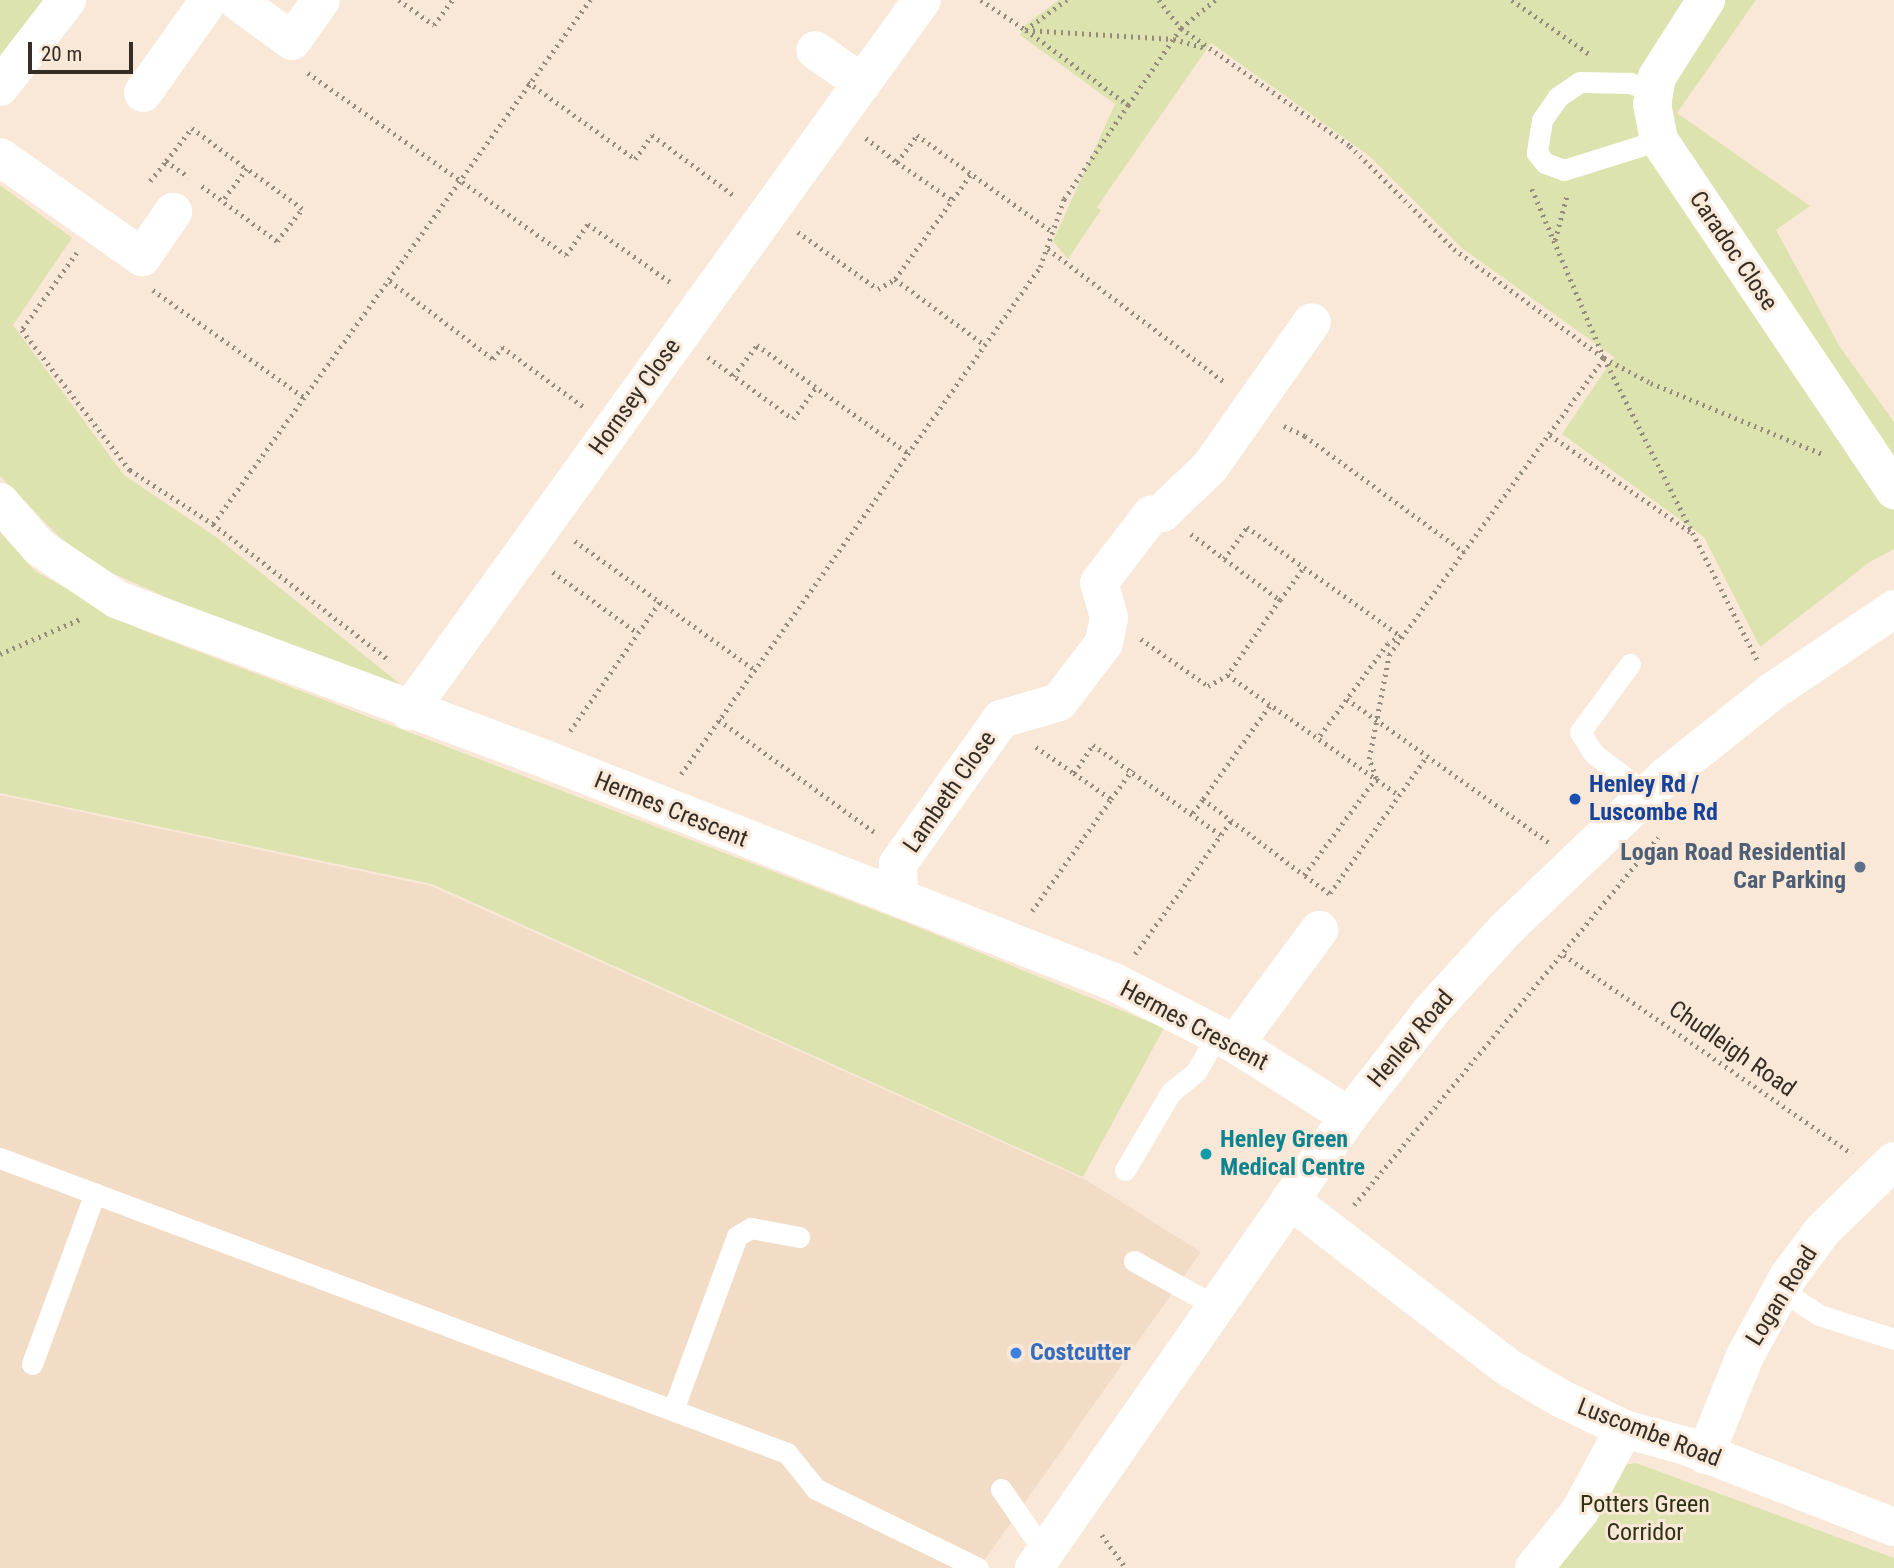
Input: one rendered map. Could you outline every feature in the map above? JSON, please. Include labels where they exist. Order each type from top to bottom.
[{"type":"street","points":[[0,86],[67,0]]},
{"type":"street","points":[[143,93],[209,0]]},
{"type":"street","points":[[236,0],[292,41],[321,0]]},
{"type":"street","name":"Hornsey Close","points":[[417,699],[922,0]]},
{"type":"street","name":"Caradoc Close","points":[[1706,0],[1657,77],[1642,88],[1659,140],[1894,491]]},
{"type":"street","points":[[815,50],[862,83]]},
{"type":"street","points":[[0,157],[142,257],[173,212]]},
{"type":"street","points":[[1110,617],[1099,583],[1151,515],[1162,513],[1210,467],[1312,322]]},
{"type":"street","name":"Hermes Crescent","points":[[0,502],[39,547],[118,600],[417,699],[550,761],[658,806],[899,881],[1012,940],[1114,982],[1226,1039],[1349,1116]]},
{"type":"street","name":"Henley Road","points":[[1039,1560],[1349,1116],[1432,1010],[1569,866],[1647,794],[1773,691],[1894,609]]},
{"type":"street","name":"Lambeth Close","points":[[899,881],[1002,719],[1059,702],[1104,643],[1110,617]]},
{"type":"street","points":[[1226,1039],[1319,930]]},
{"type":"street","name":"Logan Road","points":[[1705,1455],[1745,1356],[1780,1289],[1822,1231],[1885,1168]]},
{"type":"street","name":"Luscombe Road","points":[[1290,1200],[1506,1366],[1624,1429],[1705,1455],[1894,1527]]},
{"type":"street","points":[[1534,1568],[1580,1511],[1624,1429]]},
{"type":"lane","points":[[1642,88],[1580,82],[1558,97],[1542,120],[1537,153],[1545,163],[1564,170],[1659,140]]},
{"type":"lane","points":[[1630,664],[1580,732],[1593,753],[1647,794]]},
{"type":"lane","points":[[1125,1170],[1171,1092],[1196,1072],[1226,1039]]},
{"type":"lane","points":[[0,1158],[786,1453],[816,1489],[978,1568]]},
{"type":"lane","points":[[32,1364],[95,1193]]},
{"type":"lane","points":[[673,1410],[737,1236],[751,1228],[799,1237]]},
{"type":"lane","points":[[1134,1261],[1217,1307]]},
{"type":"lane","points":[[1780,1289],[1819,1315],[1894,1339]]},
{"type":"lane","points":[[1001,1489],[1039,1560]]},
{"type":"path","points":[[399,0],[434,25],[452,0]]},
{"type":"path","points":[[213,524],[590,0]]},
{"type":"path","points":[[981,0],[1128,105]]},
{"type":"path","points":[[1026,30],[1067,0]]},
{"type":"path","points":[[1159,0],[1181,28],[1349,146],[1454,249],[1604,358],[1676,394],[1834,459]]},
{"type":"path","points":[[658,806],[1040,267],[1064,199],[1181,28],[1215,0]]},
{"type":"path","points":[[1512,0],[1642,88]]},
{"type":"path","points":[[1026,30],[1174,39],[1211,49]]},
{"type":"path","points":[[292,41],[283,55],[566,255],[588,224],[705,300]]},
{"type":"path","points":[[837,117],[952,200]]},
{"type":"path","points":[[166,160],[276,241],[302,209],[192,128],[103,230],[22,330],[130,470],[213,524],[417,699]]},
{"type":"path","points":[[897,162],[917,135],[1051,231]]},
{"type":"path","points":[[223,201],[247,169]]},
{"type":"path","points":[[895,279],[971,174]]},
{"type":"path","points":[[1530,183],[1604,358],[1773,691]]},
{"type":"path","points":[[142,257],[135,277],[304,398]]},
{"type":"path","points":[[390,281],[493,359],[502,347],[591,412]]},
{"type":"path","points":[[679,336],[793,419],[816,387]]},
{"type":"path","points":[[733,376],[758,345],[909,454]]},
{"type":"path","points":[[1376,778],[1369,759],[1376,736],[1374,719],[1389,654],[1604,358]]},
{"type":"path","points":[[1550,435],[1693,534]]},
{"type":"path","points":[[1162,513],[1280,600]]},
{"type":"path","points":[[1224,559],[1247,527],[1401,636]]},
{"type":"path","points":[[535,535],[660,601],[755,670]]},
{"type":"path","points":[[535,535],[638,634]]},
{"type":"path","points":[[1110,617],[1208,686],[1228,675],[1303,568]]},
{"type":"path","points":[[0,654],[118,600]]},
{"type":"path","points":[[550,761],[660,601]]},
{"type":"path","points":[[1318,739],[1388,644],[1401,636]]},
{"type":"path","points":[[1228,675],[1399,795]]},
{"type":"path","points":[[1347,698],[1542,835],[1569,866]]},
{"type":"path","points":[[1193,813],[1270,705]]},
{"type":"path","points":[[1002,719],[1111,799]]},
{"type":"path","points":[[719,720],[907,855],[899,881]]},
{"type":"path","points":[[1074,773],[1093,745],[1221,835]]},
{"type":"path","points":[[1319,930],[1320,909],[1427,756]]},
{"type":"path","points":[[1012,940],[1132,770]]},
{"type":"path","points":[[1304,875],[1376,778]]},
{"type":"path","points":[[1203,799],[1330,893]]},
{"type":"path","points":[[1114,982],[1231,821]]},
{"type":"path","points":[[1330,1229],[1564,955],[1661,834]]},
{"type":"path","name":"Chudleigh Road","points":[[1564,955],[1885,1168]]},
{"type":"shaded area","points":[[0,795],[431,886],[1088,1181],[1201,1252],[979,1568],[0,1568]]},
{"type":"green space","points":[[0,0],[45,0],[0,59]]},
{"type":"green space","points":[[1059,0],[1756,0],[1677,113],[1810,206],[1776,230],[1840,347],[1894,422],[1894,549],[1870,562],[1760,647],[1704,537],[1562,434],[1614,357],[1462,248],[1368,155],[1211,43],[1097,207],[1101,210],[1068,259],[1053,241],[1115,104],[1020,35],[1025,25]]},
{"type":"green space","points":[[0,185],[72,238],[13,325],[124,475],[216,537],[399,683],[394,686],[179,603],[81,559],[0,476]]},
{"type":"green space","points":[[0,532],[35,571],[139,629],[905,922],[1164,1028],[1083,1177],[432,884],[0,793]]},
{"type":"green space","name":"Potters Green Corridor","points":[[1636,1463],[1894,1558],[1894,1568],[1547,1568],[1622,1465]]},
{"type":"place","name":"Henley Rd / Luscombe Rd","points":[[1575,799]]},
{"type":"place","name":"Logan Road Residential Car Parking","points":[[1860,867]]},
{"type":"place","name":"Henley Green Medical Centre","points":[[1206,1154]]},
{"type":"place","name":"Costcutter","points":[[1016,1353]]}]
